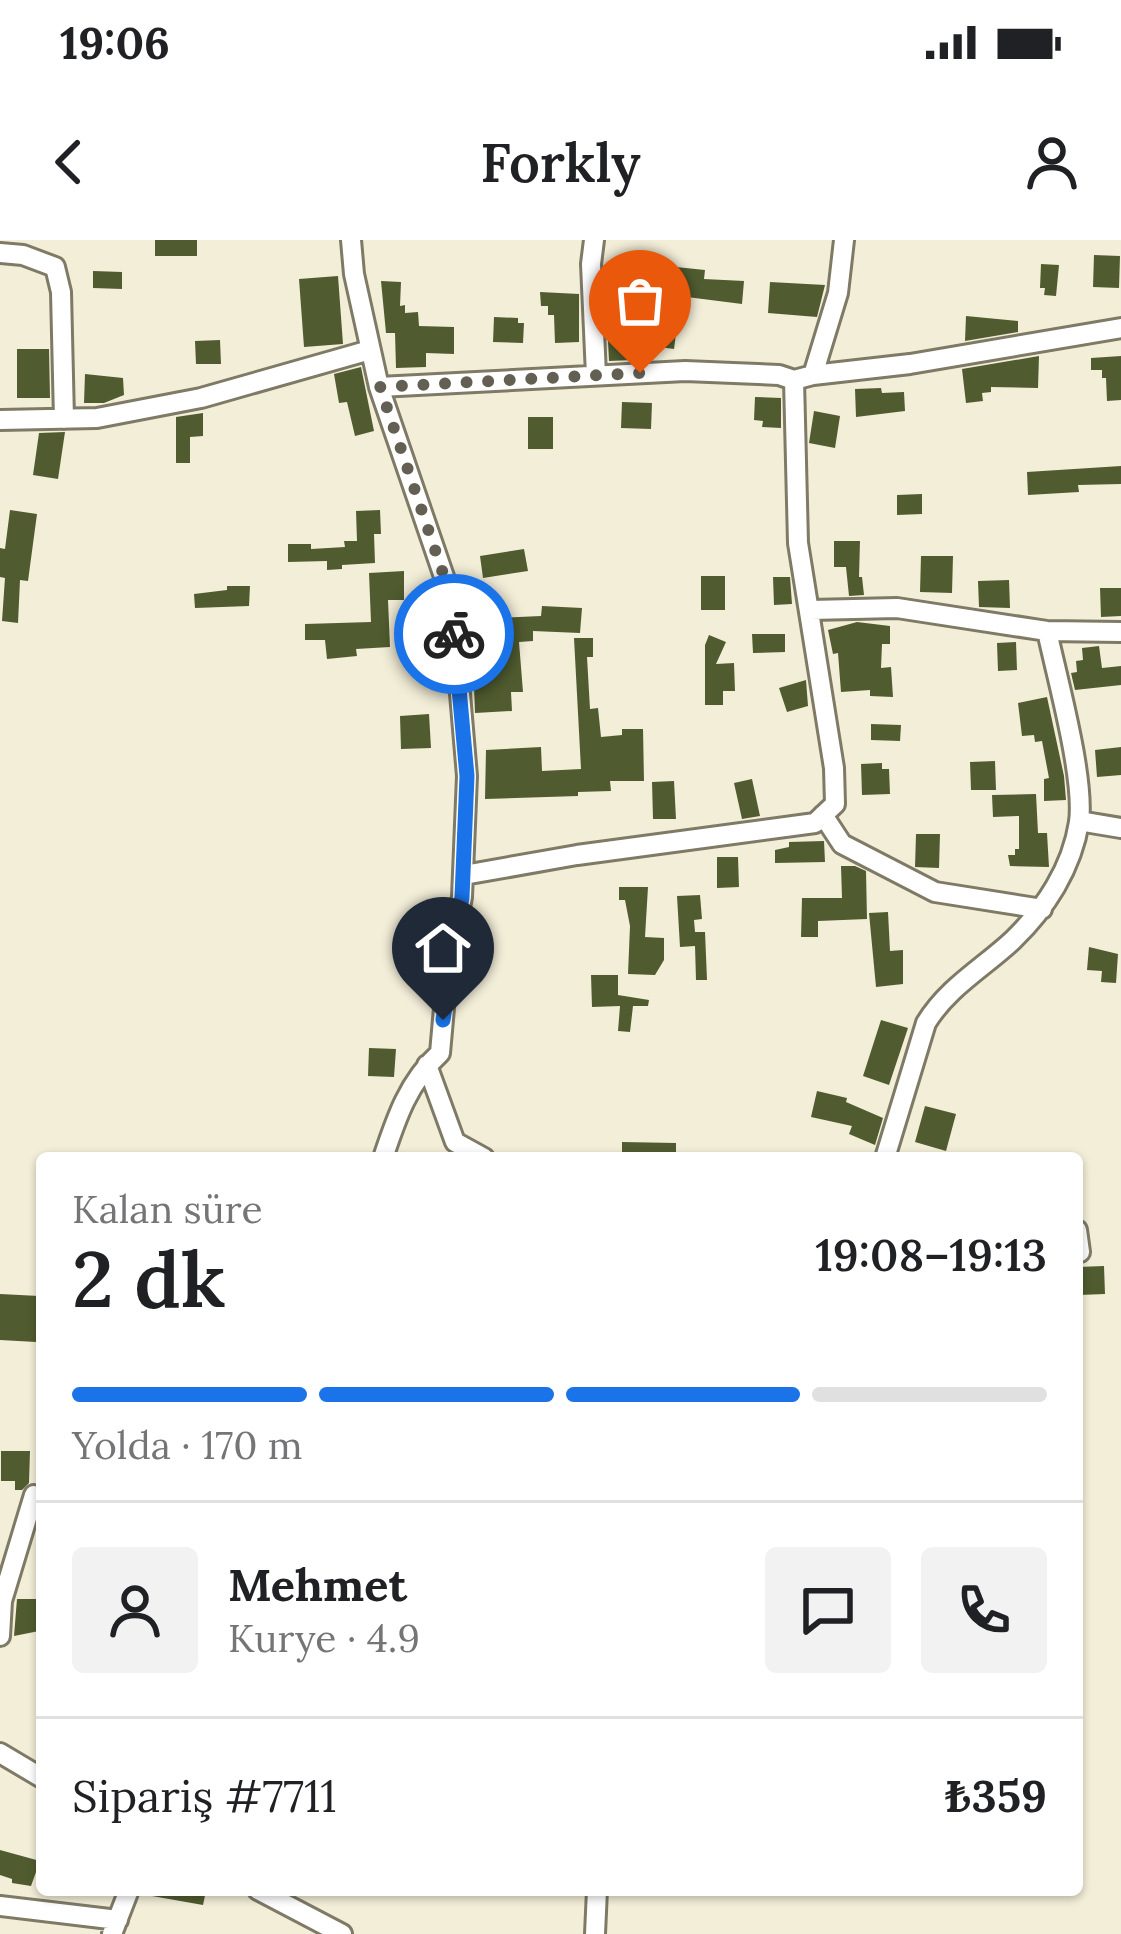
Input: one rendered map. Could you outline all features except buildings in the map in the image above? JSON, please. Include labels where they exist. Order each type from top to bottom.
[{"type":"street","points":[[351,240],[354,274],[380,387],[452,600],[467,776],[464,875],[440,1053],[401,1104],[385,1152]]},
{"type":"street","points":[[594,240],[596,375]]},
{"type":"street","points":[[464,875],[815,823],[835,804],[834,768],[798,543],[803,378],[838,293],[844,240]]},
{"type":"street","points":[[0,253],[22,255],[55,268],[61,292],[64,419]]},
{"type":"street","points":[[380,387],[685,371],[803,378],[1121,328]]},
{"type":"street","points":[[0,420],[97,418],[201,398],[370,350]]},
{"type":"street","points":[[811,610],[898,608],[1047,631],[1121,632]]},
{"type":"street","points":[[887,1152],[926,1022],[937,1005],[1011,942],[1055,893],[1079,821],[1073,758],[1047,631]]},
{"type":"street","points":[[823,815],[842,844],[935,892],[1042,909]]},
{"type":"street","points":[[1079,821],[1121,828]]},
{"type":"street","points":[[427,1065],[455,1142],[473,1152]]},
{"type":"street","points":[[0,1636],[2,1601],[34,1495]]},
{"type":"street","points":[[0,1753],[36,1774]]},
{"type":"street","points":[[0,1906],[115,1927],[127,1896]]},
{"type":"street","points":[[269,1896],[342,1934]]},
{"type":"street","points":[[595,1934],[597,1896]]},
{"type":"way so far","points":[[454,634],[452,600],[380,387],[640,373]]},
{"type":"route","points":[[443,1020],[462,897],[467,776],[454,634]]}]
